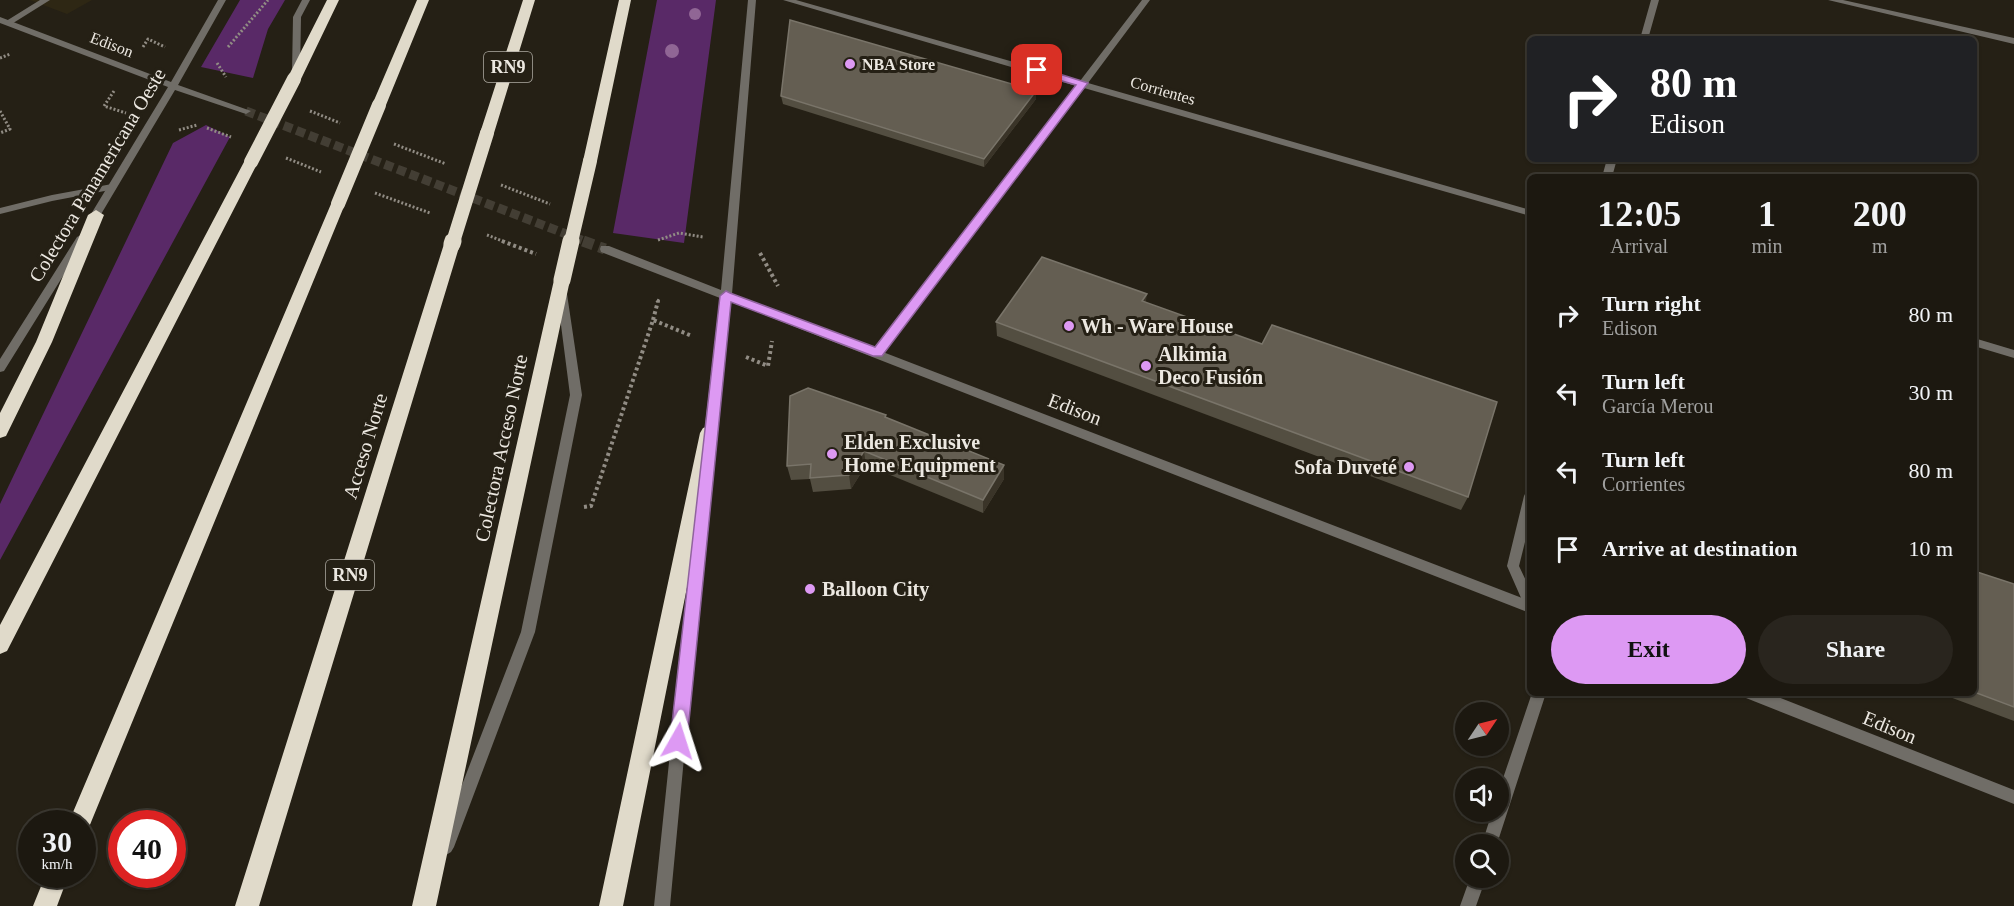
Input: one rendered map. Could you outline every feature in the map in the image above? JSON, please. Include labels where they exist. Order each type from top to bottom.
[{"type":"highway","points":[[0,645],[333,0]]},
{"type":"highway","points":[[85,810],[423,0]]},
{"type":"highway","name":"Acceso Norte","points":[[247,906],[529,0]]},
{"type":"highway","name":"Colectora Acceso Norte","points":[[424,905],[625,0]]},
{"type":"highway","points":[[0,430],[44,342],[96,215]]},
{"type":"highway","points":[[611,906],[710,433]]},
{"type":"highway","points":[[45,906],[52,888]]},
{"type":"street","points":[[3,21],[46,0]]},
{"type":"street","name":"Colectora Panamericana Oeste","points":[[0,368],[96,215],[222,0]]},
{"type":"street","points":[[295,76],[297,17],[306,0]]},
{"type":"street","points":[[662,906],[726,296],[752,0]]},
{"type":"street","name":"Corrientes","points":[[787,0],[1527,212]]},
{"type":"street","points":[[878,353],[1146,0]]},
{"type":"street","points":[[1645,36],[1655,0]]},
{"type":"street","points":[[1832,0],[2014,41]]},
{"type":"street","name":"Edison","points":[[3,21],[173,87],[246,111]]},
{"type":"street","points":[[0,212],[52,198],[112,188]]},
{"type":"street","name":"Edison","points":[[605,249],[1527,604]]},
{"type":"street","points":[[424,905],[528,632],[576,395],[561,283]]},
{"type":"street","points":[[1977,343],[2014,354]]},
{"type":"street","points":[[1527,508],[1513,566],[1527,598]]},
{"type":"street","points":[[1492,834],[1538,696]]},
{"type":"street","name":"Edison","points":[[1759,696],[2014,797]]},
{"type":"street","points":[[1468,906],[1474,888]]},
{"type":"path","points":[[1,58],[10,54]]},
{"type":"path","points":[[0,111],[10,129],[0,133]]},
{"type":"shaded area","points":[[30,0],[92,0],[67,14]]},
{"type":"shaded area","points":[[240,0],[285,0],[268,29],[253,78],[201,67]]},
{"type":"shaded area","points":[[657,0],[716,0],[684,243],[613,233]]},
{"type":"shaded area","points":[[206,125],[230,137],[0,560],[0,504],[173,143]]},
{"type":"building","name":"NBA Store","points":[[790,20],[1036,91],[984,159],[781,96]]},
{"type":"building","points":[[1042,257],[1147,294],[1142,301],[1262,344],[1272,325],[1497,402],[1468,497],[996,322]]},
{"type":"building","points":[[808,388],[886,415],[885,417],[1004,465],[983,500],[864,451],[849,475],[810,478],[811,464],[787,466],[790,396]]},
{"type":"building","points":[[1977,572],[2014,584],[2014,707],[1977,693]]},
{"type":"tunnel","points":[[246,111],[587,242]]},
{"type":"tunnel","points":[[583,241],[605,249]]},
{"type":"place","name":"NBA Store","points":[[850,64]]},
{"type":"place","name":"Wh - Ware House","points":[[1069,326]]},
{"type":"place","name":"Alkimia Deco Fusión","points":[[1146,366]]},
{"type":"place","name":"Elden Exclusive Home Equipment","points":[[832,454]]},
{"type":"place","name":"Sofa Duveté","points":[[1409,467]]},
{"type":"place","name":"Balloon City","points":[[810,589]]},
{"type":"route","points":[[678,741],[726,296],[878,353],[1083,83],[1037,70]]}]
